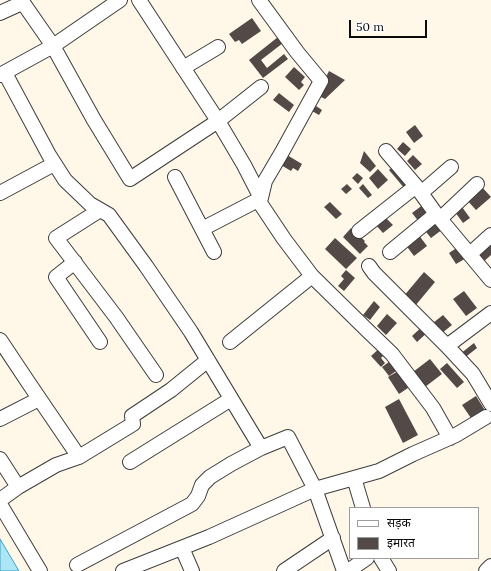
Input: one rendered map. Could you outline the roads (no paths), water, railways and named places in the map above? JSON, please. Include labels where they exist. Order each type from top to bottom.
[{"type":"street","points":[[120,0],[53,46],[2,74],[54,164],[65,180],[90,204],[108,215],[146,266],[191,332],[261,448]]},
{"type":"street","points":[[139,0],[218,121],[244,165],[259,199],[284,239],[312,276],[392,354],[433,408],[450,438]]},
{"type":"street","points":[[202,229],[259,199],[265,181],[322,81],[297,52],[259,0]]},
{"type":"street","points":[[0,14],[21,2],[53,46],[94,120],[130,179],[218,121],[261,88]]},
{"type":"street","points":[[183,68],[218,46]]},
{"type":"street","points":[[386,151],[491,280]]},
{"type":"street","points":[[0,193],[54,164]]},
{"type":"street","points":[[359,231],[451,167]]},
{"type":"street","points":[[175,177],[214,252]]},
{"type":"street","points":[[390,252],[477,184]]},
{"type":"street","points":[[100,210],[56,238],[116,317],[156,375]]},
{"type":"street","points":[[470,254],[491,235]]},
{"type":"street","points":[[75,262],[56,277],[100,342]]},
{"type":"street","points":[[123,571],[209,537],[315,489],[380,471],[456,435],[490,411],[473,374],[374,273],[370,266]]},
{"type":"street","points":[[230,342],[312,276]]},
{"type":"street","points":[[447,346],[489,319]]},
{"type":"street","points":[[0,340],[79,457]]},
{"type":"street","points":[[0,500],[18,487],[56,465],[79,457],[133,424],[132,416],[171,390],[208,360]]},
{"type":"street","points":[[0,420],[39,399]]},
{"type":"street","points":[[130,462],[232,399]]},
{"type":"street","points":[[75,564],[192,504],[198,496],[202,485],[210,478],[261,448],[288,437],[315,489],[344,571]]},
{"type":"street","points":[[0,459],[18,487]]},
{"type":"street","points":[[354,478],[363,507]]},
{"type":"street","points":[[0,504],[40,571]]},
{"type":"street","points":[[284,571],[333,538]]},
{"type":"street","points":[[182,548],[192,571]]},
{"type":"street","points":[[348,571],[366,559]]},
{"type":"street","points":[[382,559],[389,571]]},
{"type":"street","points":[[486,571],[491,566]]},
{"type":"water","points":[[0,539],[19,571],[0,571]]}]
